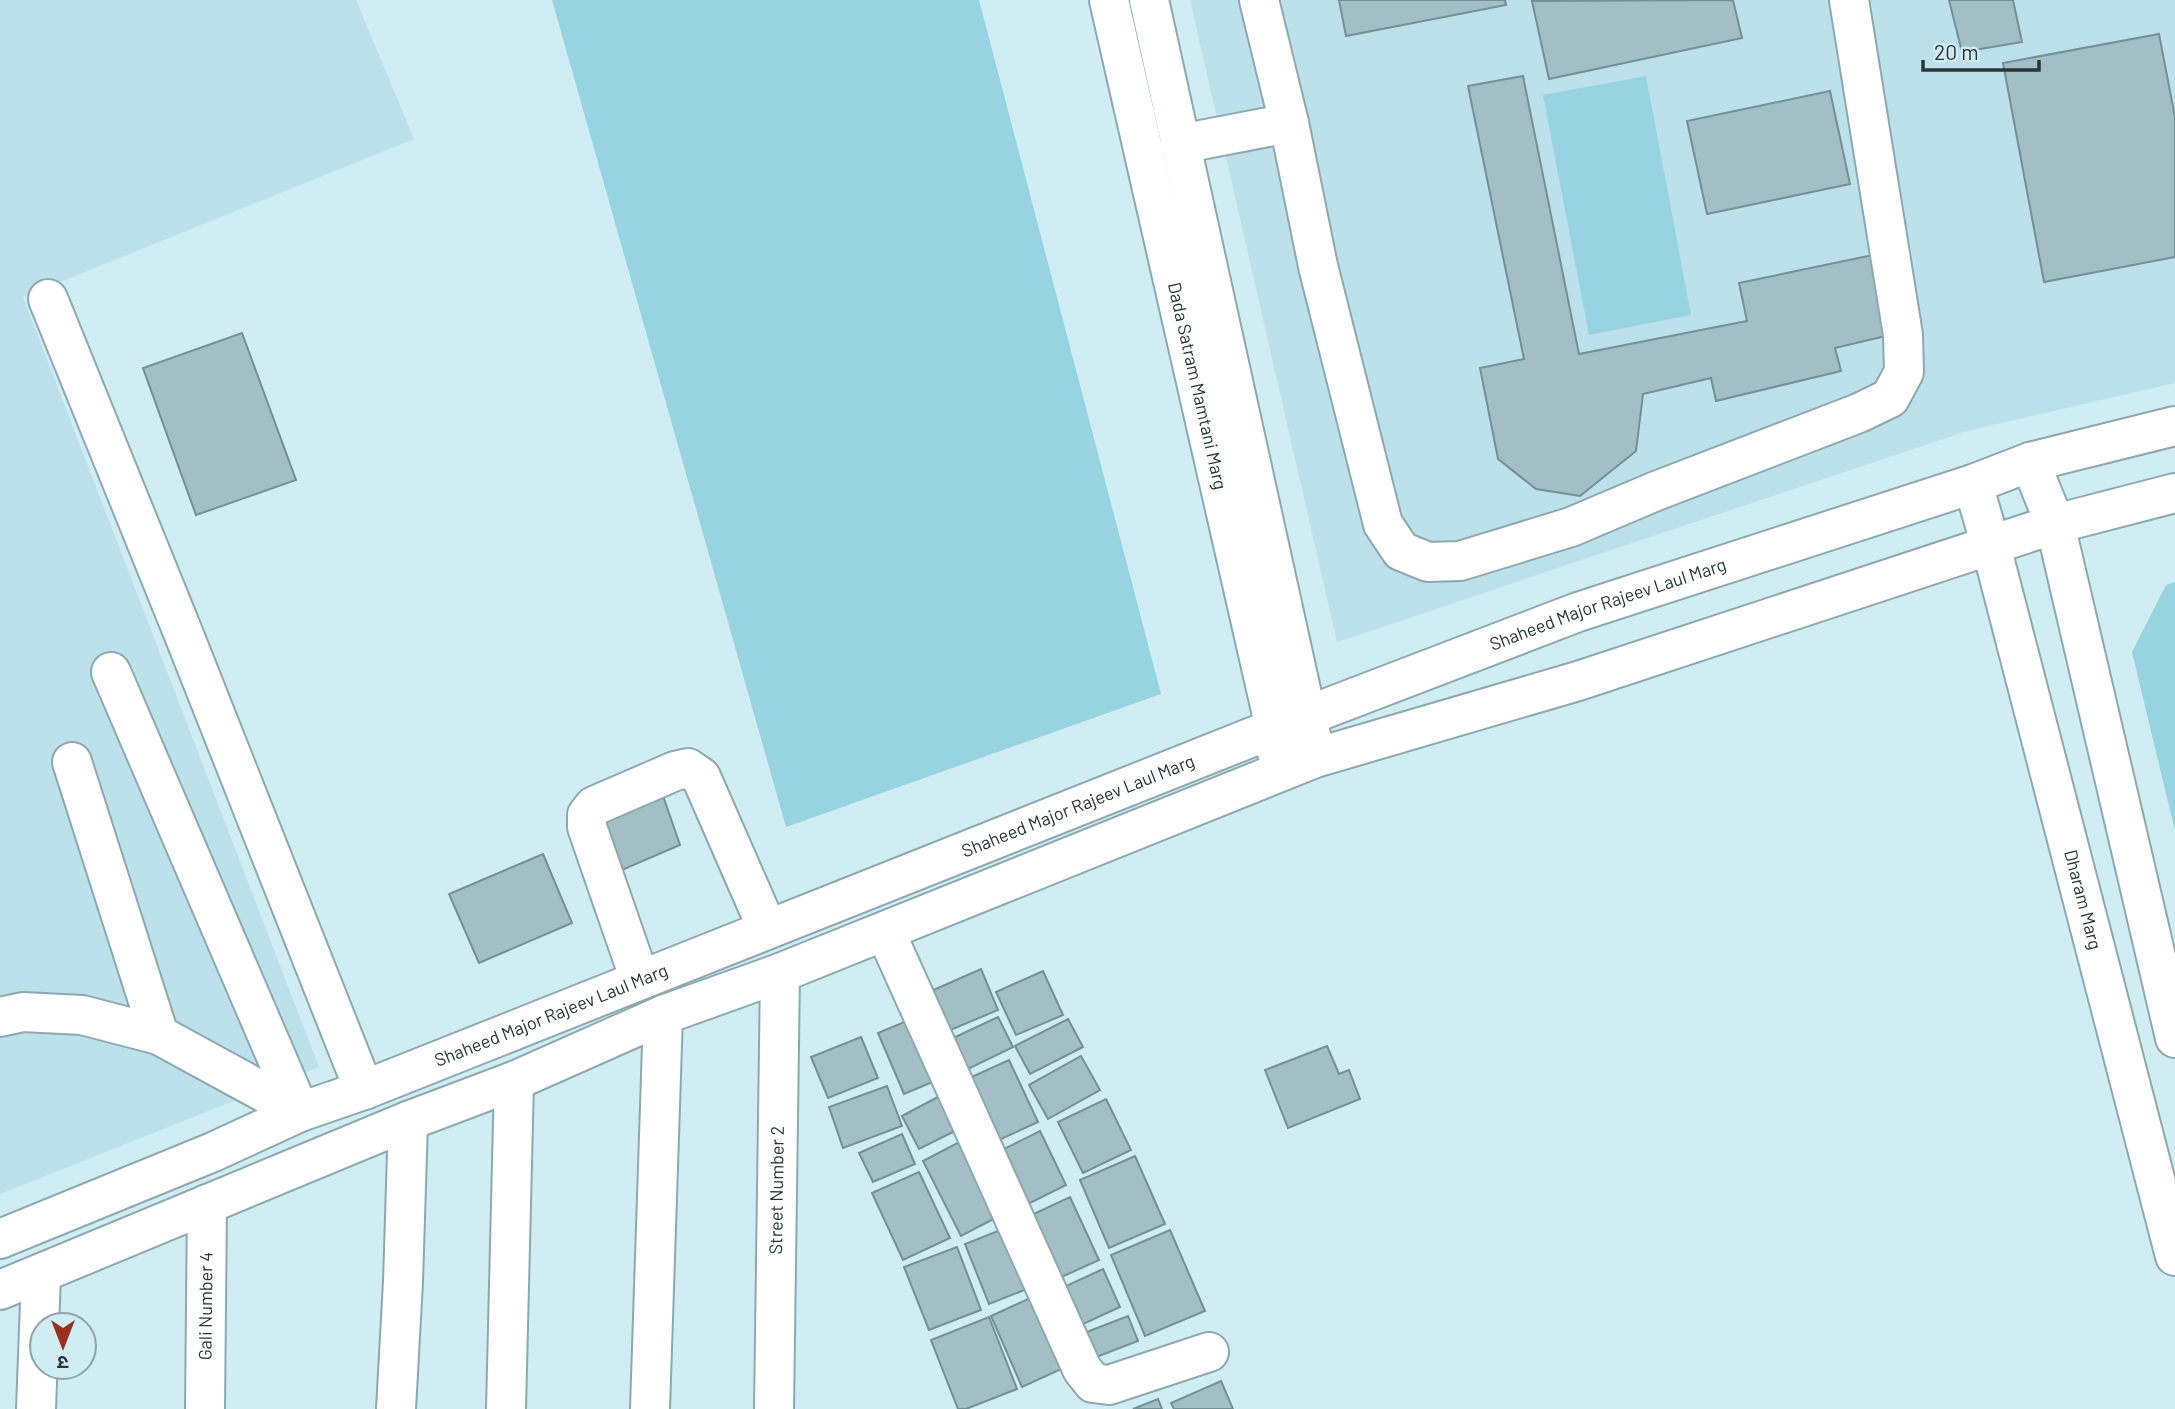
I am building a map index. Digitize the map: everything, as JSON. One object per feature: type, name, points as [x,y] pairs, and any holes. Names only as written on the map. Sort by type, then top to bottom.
[{"type":"street","name":"Dada Satram Mamtani Marg","points":[[1109,0],[1291,721],[1315,758]]},
{"type":"street","name":"Dada Satram Mamtani Marg","points":[[1149,0],[1181,144],[1291,721],[1279,772]]},
{"type":"street","points":[[1259,0],[1289,123],[1321,280],[1383,524],[1401,551],[1428,562],[1460,561],[1571,527],[1890,398],[1904,372],[1903,335],[1849,0]]},
{"type":"street","points":[[1181,144],[1289,123]]},
{"type":"street","points":[[48,299],[179,622],[363,1090]]},
{"type":"street","name":"Shaheed Major Rajeev Laul Marg","points":[[0,1239],[213,1152],[300,1112],[363,1090],[1291,721],[1578,612],[1973,484],[2030,462],[2175,426]]},
{"type":"street","points":[[2030,462],[2055,524],[2175,1038]]},
{"type":"street","name":"Dharam Marg","points":[[1973,484],[2175,1256]]},
{"type":"street","points":[[0,1290],[408,1121],[514,1081],[663,1015],[780,973],[1315,758],[1578,681],[2055,524],[2175,493]]},
{"type":"street","points":[[111,672],[300,1112]]},
{"type":"street","points":[[72,762],[159,1035]]},
{"type":"street","points":[[640,980],[587,827],[587,815],[594,806],[675,771],[688,768],[701,777],[767,928]]},
{"type":"street","points":[[885,931],[1082,1369],[1093,1383],[1109,1385],[1209,1352]]},
{"type":"street","name":"Street Number 2","points":[[774,1409],[780,973]]},
{"type":"street","points":[[0,1017],[23,1012],[82,1016],[159,1035],[300,1112]]},
{"type":"street","points":[[650,1409],[663,1015]]},
{"type":"street","points":[[506,1409],[514,1081]]},
{"type":"street","points":[[396,1409],[408,1121]]},
{"type":"street","name":"Gali Number 4","points":[[205,1409],[207,1204]]},
{"type":"street","points":[[36,1409],[41,1275]]},
{"type":"shaded area","points":[[0,0],[356,0],[414,139],[23,297],[319,1067],[0,1194]]},
{"type":"shaded area","points":[[552,0],[979,0],[1161,694],[786,827]]},
{"type":"shaded area","points":[[1190,0],[2175,0],[2175,383],[1967,431],[1337,642]]},
{"type":"shaded area","points":[[1646,76],[1691,315],[1589,335],[1543,95]]},
{"type":"shaded area","points":[[2175,582],[2175,831],[2132,652],[2166,585]]},
{"type":"building","points":[[1339,0],[1505,0],[1506,5],[1346,36]]},
{"type":"building","points":[[1733,0],[1742,38],[1549,79],[1532,1]]},
{"type":"building","points":[[1949,0],[2013,0],[2022,42],[1962,52]]},
{"type":"building","points":[[2159,34],[2175,117],[2175,257],[2044,282],[2003,63]]},
{"type":"building","points":[[1523,76],[1579,354],[1747,321],[1739,283],[1873,255],[1890,335],[1835,348],[1841,371],[1716,401],[1711,378],[1643,394],[1636,451],[1580,496],[1536,489],[1498,459],[1480,368],[1524,359],[1468,86]]},
{"type":"building","points":[[1830,91],[1850,184],[1707,214],[1687,121]]},
{"type":"building","points":[[242,333],[296,480],[196,515],[143,368]]},
{"type":"building","points":[[661,790],[680,845],[622,870],[602,815]]},
{"type":"building","points":[[543,854],[572,923],[479,963],[449,894]]},
{"type":"building","points":[[981,969],[998,1010],[948,1031],[931,991]]},
{"type":"building","points":[[1043,971],[1063,1015],[1016,1035],[996,992]]},
{"type":"building","points":[[921,1015],[947,1076],[904,1094],[878,1033]]},
{"type":"building","points":[[998,1017],[1013,1047],[966,1070],[951,1039]]},
{"type":"building","points":[[1068,1019],[1083,1047],[1030,1074],[1015,1046]]},
{"type":"building","points":[[861,1037],[878,1078],[828,1098],[811,1057]]},
{"type":"building","points":[[1327,1046],[1339,1074],[1349,1070],[1360,1099],[1288,1128],[1265,1070]]},
{"type":"building","points":[[1081,1056],[1100,1090],[1048,1119],[1029,1085]]},
{"type":"building","points":[[1009,1060],[1038,1122],[986,1146],[956,1084]]},
{"type":"building","points":[[887,1086],[902,1126],[843,1148],[829,1107]]},
{"type":"building","points":[[947,1092],[965,1126],[919,1149],[902,1116]]},
{"type":"building","points":[[1106,1099],[1131,1150],[1083,1173],[1058,1122]]},
{"type":"building","points":[[1040,1131],[1066,1185],[1022,1207],[996,1153]]},
{"type":"building","points":[[902,1134],[915,1164],[873,1182],[859,1153]]},
{"type":"building","points":[[969,1137],[1007,1212],[961,1236],[923,1161]]},
{"type":"building","points":[[1135,1156],[1165,1224],[1109,1248],[1080,1180]]},
{"type":"building","points":[[919,1172],[950,1238],[903,1260],[872,1193]]},
{"type":"building","points":[[1070,1197],[1099,1260],[1055,1280],[1025,1218]]},
{"type":"building","points":[[1013,1225],[1037,1285],[989,1304],[965,1244]]},
{"type":"building","points":[[1170,1230],[1205,1311],[1145,1336],[1111,1255]]},
{"type":"building","points":[[957,1247],[981,1310],[929,1330],[904,1267]]},
{"type":"building","points":[[1103,1269],[1120,1307],[1081,1325],[1064,1287]]},
{"type":"building","points":[[1039,1294],[1070,1365],[1022,1387],[991,1316]]},
{"type":"building","points":[[1128,1316],[1138,1341],[1094,1358],[1084,1333]]},
{"type":"building","points":[[989,1317],[1017,1389],[966,1409],[958,1409],[931,1340]]},
{"type":"building","points":[[1221,1381],[1233,1409],[1174,1409],[1171,1403]]},
{"type":"building","points":[[1158,1399],[1162,1409],[1133,1409]]}]
